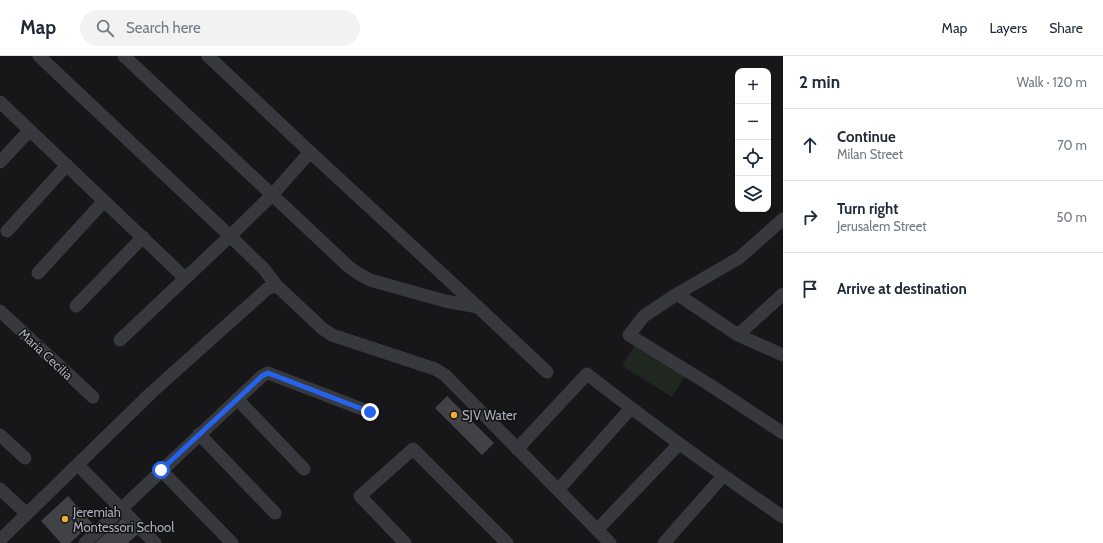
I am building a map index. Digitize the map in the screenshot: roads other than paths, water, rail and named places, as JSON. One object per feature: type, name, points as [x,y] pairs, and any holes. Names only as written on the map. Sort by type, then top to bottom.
[{"type":"street","points":[[39,56],[230,236],[264,269],[276,285],[323,329],[332,335],[435,369],[445,375],[610,543]]},
{"type":"street","points":[[124,56],[273,194],[349,267],[370,280],[446,301],[478,307]]},
{"type":"street","points":[[208,56],[547,372]]},
{"type":"street","points":[[0,102],[186,278]]},
{"type":"street","points":[[0,162],[30,130]]},
{"type":"street","points":[[120,340],[273,194],[310,152]]},
{"type":"street","points":[[7,231],[67,165]]},
{"type":"street","points":[[38,272],[104,201]]},
{"type":"street","points":[[783,219],[739,258],[677,294],[644,316],[629,335],[710,385],[783,433]]},
{"type":"street","points":[[76,306],[143,237]]},
{"type":"street","points":[[0,540],[152,392],[267,289],[276,285]]},
{"type":"street","points":[[677,294],[738,335],[783,355]]},
{"type":"street","points":[[738,335],[783,294]]},
{"type":"street","name":"Maria Cecilia","points":[[0,311],[93,397]]},
{"type":"street","points":[[85,543],[199,434],[262,376],[268,373],[370,412]]},
{"type":"street","points":[[517,449],[587,374],[678,444],[783,517]]},
{"type":"street","points":[[237,399],[304,469]]},
{"type":"street","points":[[558,490],[631,408]]},
{"type":"street","points":[[199,434],[275,513]]},
{"type":"street","points":[[0,435],[25,458]]},
{"type":"street","points":[[597,530],[678,444]]},
{"type":"street","points":[[405,543],[360,496],[414,449],[506,542]]},
{"type":"street","points":[[78,465],[155,543]]},
{"type":"street","points":[[161,470],[232,542]]},
{"type":"street","points":[[664,543],[723,476]]},
{"type":"street","points":[[0,489],[27,514]]},
{"type":"place","name":"SJV Water","points":[[454,415]]},
{"type":"place","name":"Jeremiah Montessori School","points":[[65,519]]}]
